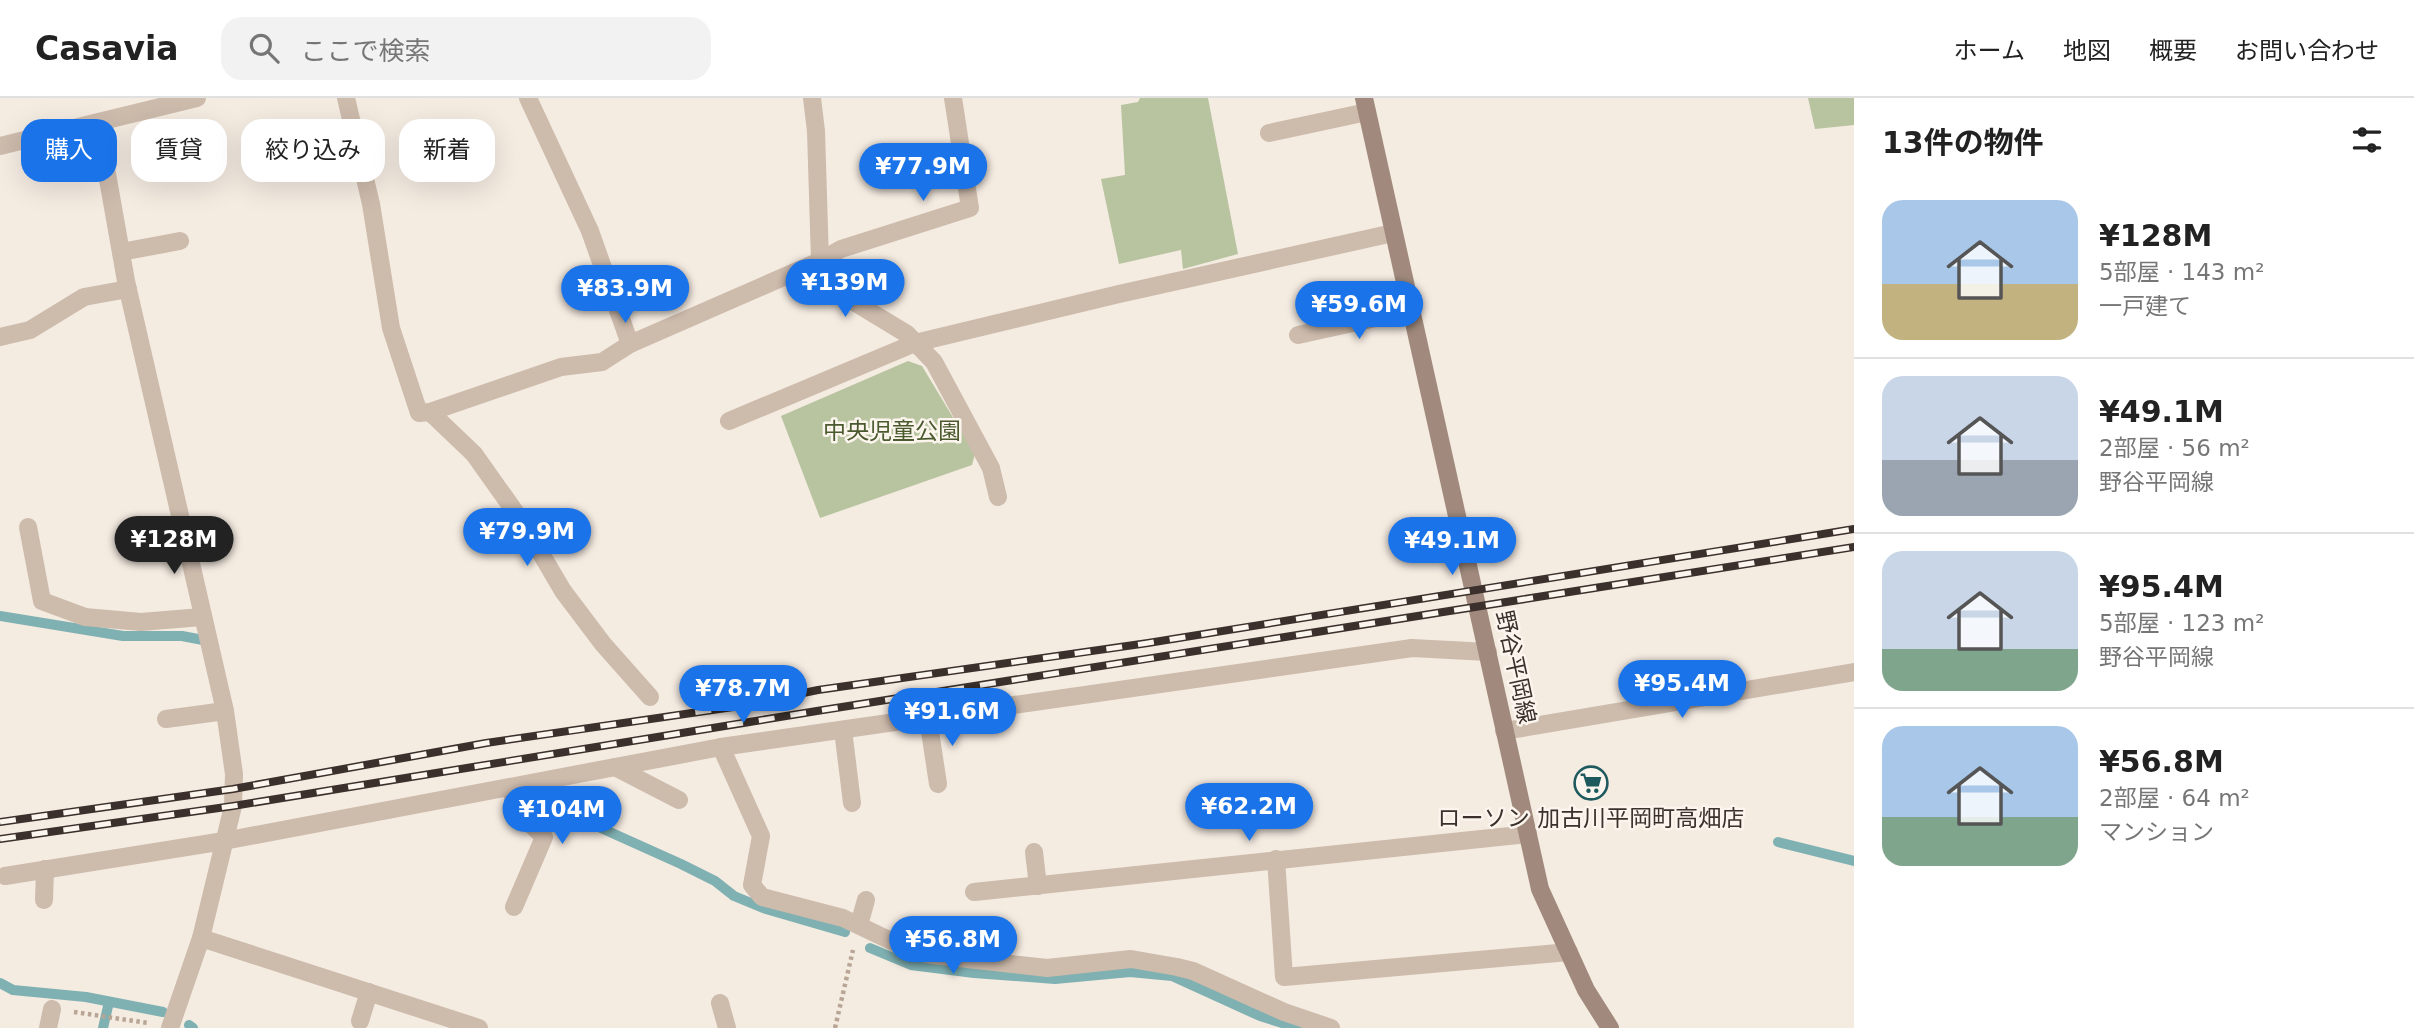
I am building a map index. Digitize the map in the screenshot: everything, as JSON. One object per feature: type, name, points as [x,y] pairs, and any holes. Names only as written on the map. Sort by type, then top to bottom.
[{"type":"main road","name":"野谷平岡線","points":[[1365,105],[1540,889],[1586,990],[1610,1028]]},
{"type":"street","points":[[115,119],[197,98]]},
{"type":"street","points":[[346,98],[371,204],[391,328],[419,413],[430,412],[561,367],[602,362],[630,344],[820,261],[841,248],[970,208],[953,98]]},
{"type":"street","points":[[528,98],[590,230],[630,344]]},
{"type":"street","points":[[812,98],[816,131],[820,261],[846,297],[907,334],[934,362],[991,467],[998,497]]},
{"type":"street","points":[[1269,133],[1365,105]]},
{"type":"street","points":[[0,146],[21,141]]},
{"type":"street","points":[[109,182],[128,289],[225,710],[234,774],[233,806],[201,938],[171,1027]]},
{"type":"street","points":[[729,421],[915,343],[1393,233]]},
{"type":"street","points":[[121,252],[180,241]]},
{"type":"street","points":[[0,338],[30,330],[84,297],[128,289]]},
{"type":"street","points":[[1298,335],[1412,310]]},
{"type":"street","points":[[430,412],[474,454],[523,523],[563,591],[603,644],[650,697]]},
{"type":"street","points":[[28,527],[42,601],[85,617],[141,622],[202,617]]},
{"type":"street","points":[[5,876],[224,841],[721,747],[1412,648],[1488,652]]},
{"type":"street","points":[[1504,731],[1854,672]]},
{"type":"street","points":[[166,719],[225,710]]},
{"type":"street","points":[[928,718],[938,784]]},
{"type":"street","points":[[842,730],[852,803]]},
{"type":"street","points":[[721,747],[761,836],[752,885],[762,897],[843,918],[910,950],[932,955],[1047,968],[1131,959],[1185,969],[1284,1012],[1331,1028]]},
{"type":"street","points":[[615,767],[679,800]]},
{"type":"street","points":[[511,787],[516,810],[544,837],[514,907]]},
{"type":"street","points":[[974,892],[1528,834]]},
{"type":"street","points":[[1034,852],[1038,886]]},
{"type":"street","points":[[1276,859],[1284,977],[1569,952]]},
{"type":"street","points":[[44,900],[45,869]]},
{"type":"street","points":[[859,925],[866,900]]},
{"type":"street","points":[[201,938],[369,992],[444,1023],[479,1028]]},
{"type":"street","points":[[360,1021],[369,992]]},
{"type":"street","points":[[720,1003],[727,1028]]},
{"type":"street","points":[[48,1028],[52,1009]]},
{"type":"path","points":[[835,1028],[859,925]]},
{"type":"path","points":[[52,1009],[171,1027]]},
{"type":"green space","points":[[1140,98],[1208,98],[1238,254],[1183,269],[1181,250],[1119,264],[1101,179],[1125,175],[1121,105],[1138,102]]},
{"type":"green space","points":[[1808,98],[1854,98],[1854,125],[1815,129]]},
{"type":"green space","name":"中央児童公園","points":[[908,361],[922,366],[975,454],[972,465],[820,518],[781,416]]},
{"type":"waterway","points":[[0,616],[123,636],[182,636],[203,640]]},
{"type":"waterway","points":[[533,805],[572,815],[681,864],[715,881],[734,896],[763,908],[845,932]]},
{"type":"waterway","points":[[1778,842],[1854,861]]},
{"type":"waterway","points":[[870,948],[911,965],[974,973],[1055,979],[1130,972],[1172,976],[1260,1016],[1298,1028]]},
{"type":"waterway","points":[[0,983],[13,990],[86,997],[163,1012]]},
{"type":"waterway","points":[[103,1028],[109,1002]]},
{"type":"waterway","points":[[189,1025],[193,1028]]},
{"type":"railway","points":[[0,822],[233,789],[486,743],[740,706],[818,690],[1148,643],[1854,529]]},
{"type":"railway","points":[[0,839],[233,806],[1854,547]]},
{"type":"place","name":"ローソン 加古川平岡町高畑店","points":[[1591,783]]}]
